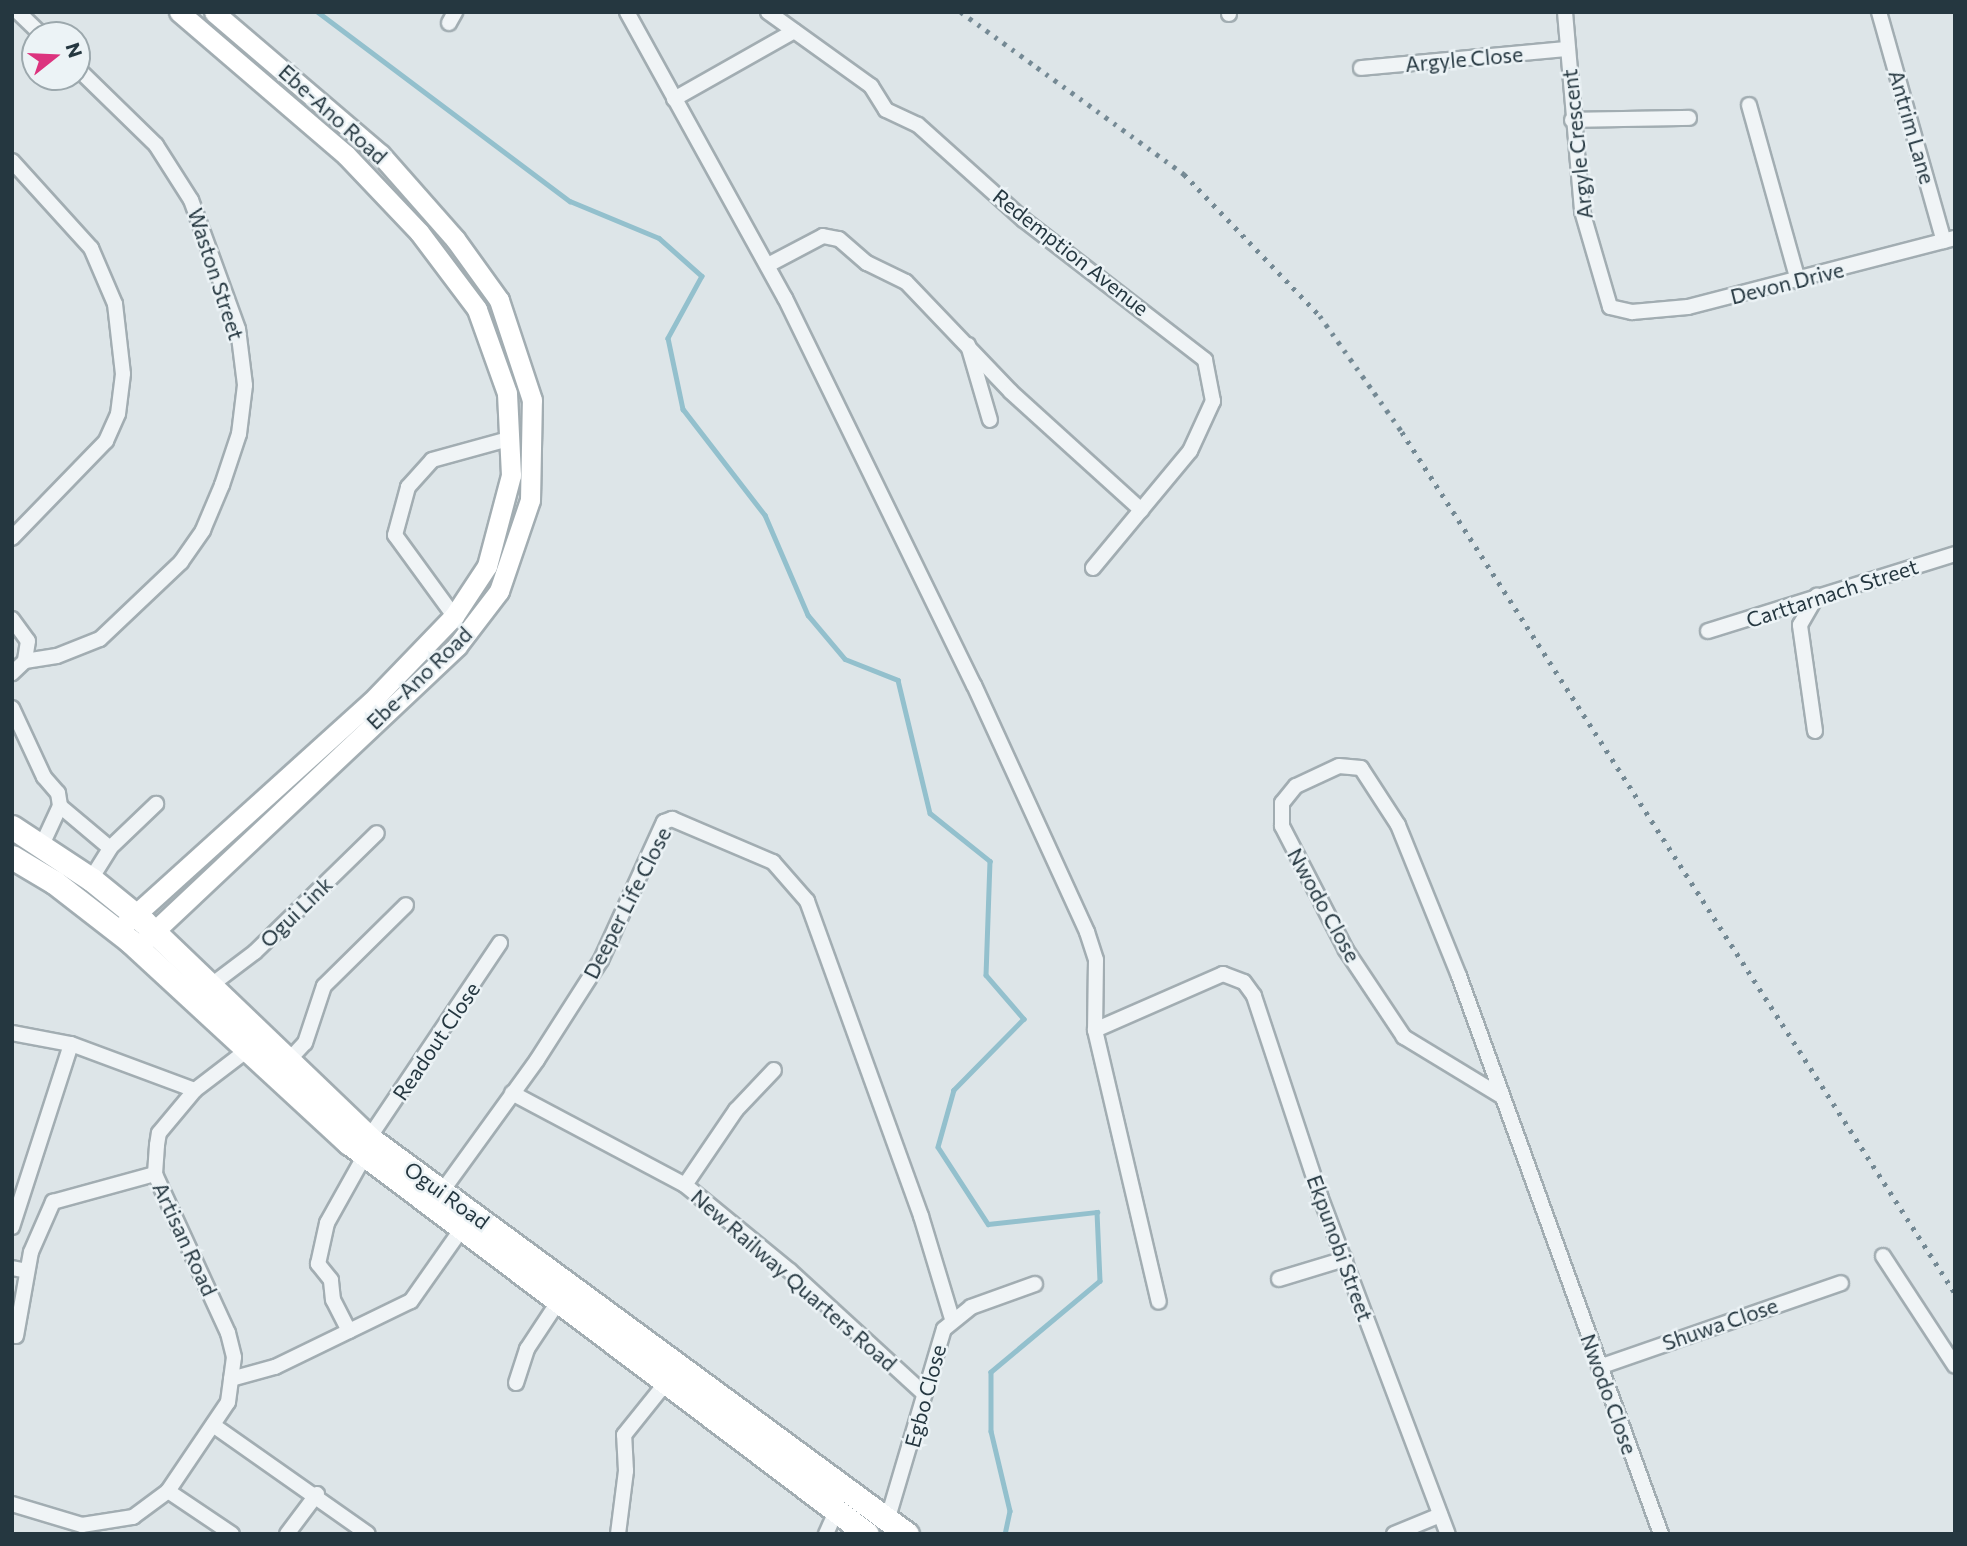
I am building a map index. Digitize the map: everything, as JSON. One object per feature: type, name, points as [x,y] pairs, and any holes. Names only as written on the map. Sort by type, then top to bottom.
[{"type":"main road","name":"Ebe-Ano Road","points":[[118,931],[134,913],[370,702],[454,616],[486,566],[511,475],[512,438],[507,393],[485,324],[419,232],[346,155],[179,12]]},
{"type":"main road","name":"Ebe-Ano Road","points":[[138,948],[476,623],[499,591],[523,528],[533,463],[528,383],[499,300],[455,239],[380,154],[214,12]]},
{"type":"main road","name":"Ogui Road","points":[[12,827],[91,879],[134,913],[210,986],[367,1146],[443,1191],[807,1477],[836,1512],[867,1534]]},
{"type":"main road","name":"Ogui Road","points":[[12,857],[118,931],[246,1051],[367,1146],[463,1227],[560,1299],[664,1385],[807,1477],[907,1534]]},
{"type":"street","points":[[627,12],[768,265],[974,685],[1087,932],[1096,960],[1095,1030],[1160,1302]]},
{"type":"street","name":"Redemption Avenue","points":[[768,12],[871,86],[886,110],[918,125],[1024,220],[1205,360],[1213,401],[1190,451],[1093,568]]},
{"type":"street","name":"Argyle Crescent","points":[[1565,12],[1572,120],[1582,211],[1605,300],[1616,310]]},
{"type":"street","name":"Antrim Lane","points":[[1879,12],[1950,239]]},
{"type":"street","points":[[674,99],[794,31]]},
{"type":"street","name":"Argyle Close","points":[[1361,68],[1567,49]]},
{"type":"street","name":"Waston Street","points":[[18,668],[100,639],[181,562],[222,485],[239,434],[246,385],[238,329],[191,200],[156,145],[91,82]]},
{"type":"street","points":[[1749,105],[1798,281]]},
{"type":"street","points":[[1572,120],[1689,118]]},
{"type":"street","points":[[12,161],[91,248],[115,304],[123,374],[118,414],[106,441],[12,538]]},
{"type":"street","points":[[768,265],[807,242],[839,239],[867,263],[906,282],[967,340],[1011,392],[1141,510]]},
{"type":"street","name":"Devon Drive","points":[[1616,310],[1688,307],[1798,281],[1950,239]]},
{"type":"street","points":[[967,340],[990,420]]},
{"type":"street","points":[[454,616],[395,535],[408,487],[432,460],[512,438]]},
{"type":"street","name":"Carttarnach Street","points":[[1708,631],[1955,554]]},
{"type":"street","points":[[1815,731],[1800,625],[1817,596]]},
{"type":"street","points":[[12,619],[28,641],[18,668]]},
{"type":"street","points":[[12,708],[60,806],[110,848]]},
{"type":"street","name":"Nwodo Close","points":[[1501,1096],[1413,1046],[1368,983],[1282,826],[1282,803],[1296,786],[1339,766],[1361,768],[1373,778],[1432,905],[1661,1534]]},
{"type":"street","points":[[91,879],[110,848],[156,804]]},
{"type":"street","points":[[42,845],[60,806]]},
{"type":"street","name":"Deeper Life Close","points":[[443,1191],[601,960],[664,822],[672,818],[773,862],[807,901],[921,1216],[952,1319]]},
{"type":"street","name":"Ogui Link","points":[[210,986],[255,951],[377,833]]},
{"type":"street","points":[[286,1062],[304,1043],[324,986],[406,905]]},
{"type":"street","name":"Readout Close","points":[[349,1331],[333,1300],[331,1280],[318,1264],[327,1223],[367,1146],[500,943]]},
{"type":"street","name":"Ekpunobi Street","points":[[1095,1030],[1223,974],[1244,982],[1254,996],[1345,1259],[1448,1534]]},
{"type":"street","points":[[12,1033],[71,1044],[195,1090]]},
{"type":"street","points":[[12,1227],[71,1044]]},
{"type":"street","points":[[155,1174],[159,1133],[195,1090],[246,1051]]},
{"type":"street","points":[[685,1185],[736,1110],[774,1070]]},
{"type":"street","name":"New Railway Quarters Road","points":[[512,1093],[685,1185],[800,1279],[924,1394]]},
{"type":"street","name":"Artisan Road","points":[[12,1504],[65,1521],[103,1524],[142,1513],[168,1491],[214,1425],[228,1402],[231,1379],[228,1333],[155,1174],[59,1196],[45,1217],[19,1270],[16,1336]]},
{"type":"street","points":[[231,1379],[275,1367],[411,1301],[463,1227]]},
{"type":"street","points":[[1883,1256],[1955,1366]]},
{"type":"street","points":[[1279,1279],[1345,1259]]},
{"type":"street","name":"Shuwa Close","points":[[1599,1367],[1841,1283]]},
{"type":"street","name":"Egbo Close","points":[[887,1521],[939,1342],[952,1319],[1035,1284]]},
{"type":"street","points":[[516,1383],[527,1349],[560,1299]]},
{"type":"street","points":[[618,1534],[626,1471],[624,1435],[664,1385]]},
{"type":"street","points":[[214,1425],[317,1494],[368,1534]]},
{"type":"street","points":[[168,1491],[232,1534]]},
{"type":"street","points":[[288,1534],[317,1494]]},
{"type":"street","points":[[826,1534],[836,1512]]},
{"type":"street","points":[[1394,1534],[1440,1515]]},
{"type":"waterway","points":[[318,12],[570,201],[659,238],[702,276],[668,338],[683,409],[765,515],[808,615],[845,659],[898,680],[930,813],[990,861],[986,975],[1024,1019],[954,1090],[938,1147],[988,1224],[1097,1212],[1100,1281],[991,1372],[991,1431],[1010,1511],[1005,1534]]},
{"type":"railway","points":[[961,12],[1184,174],[1320,316],[1402,432],[1955,1293]]}]
